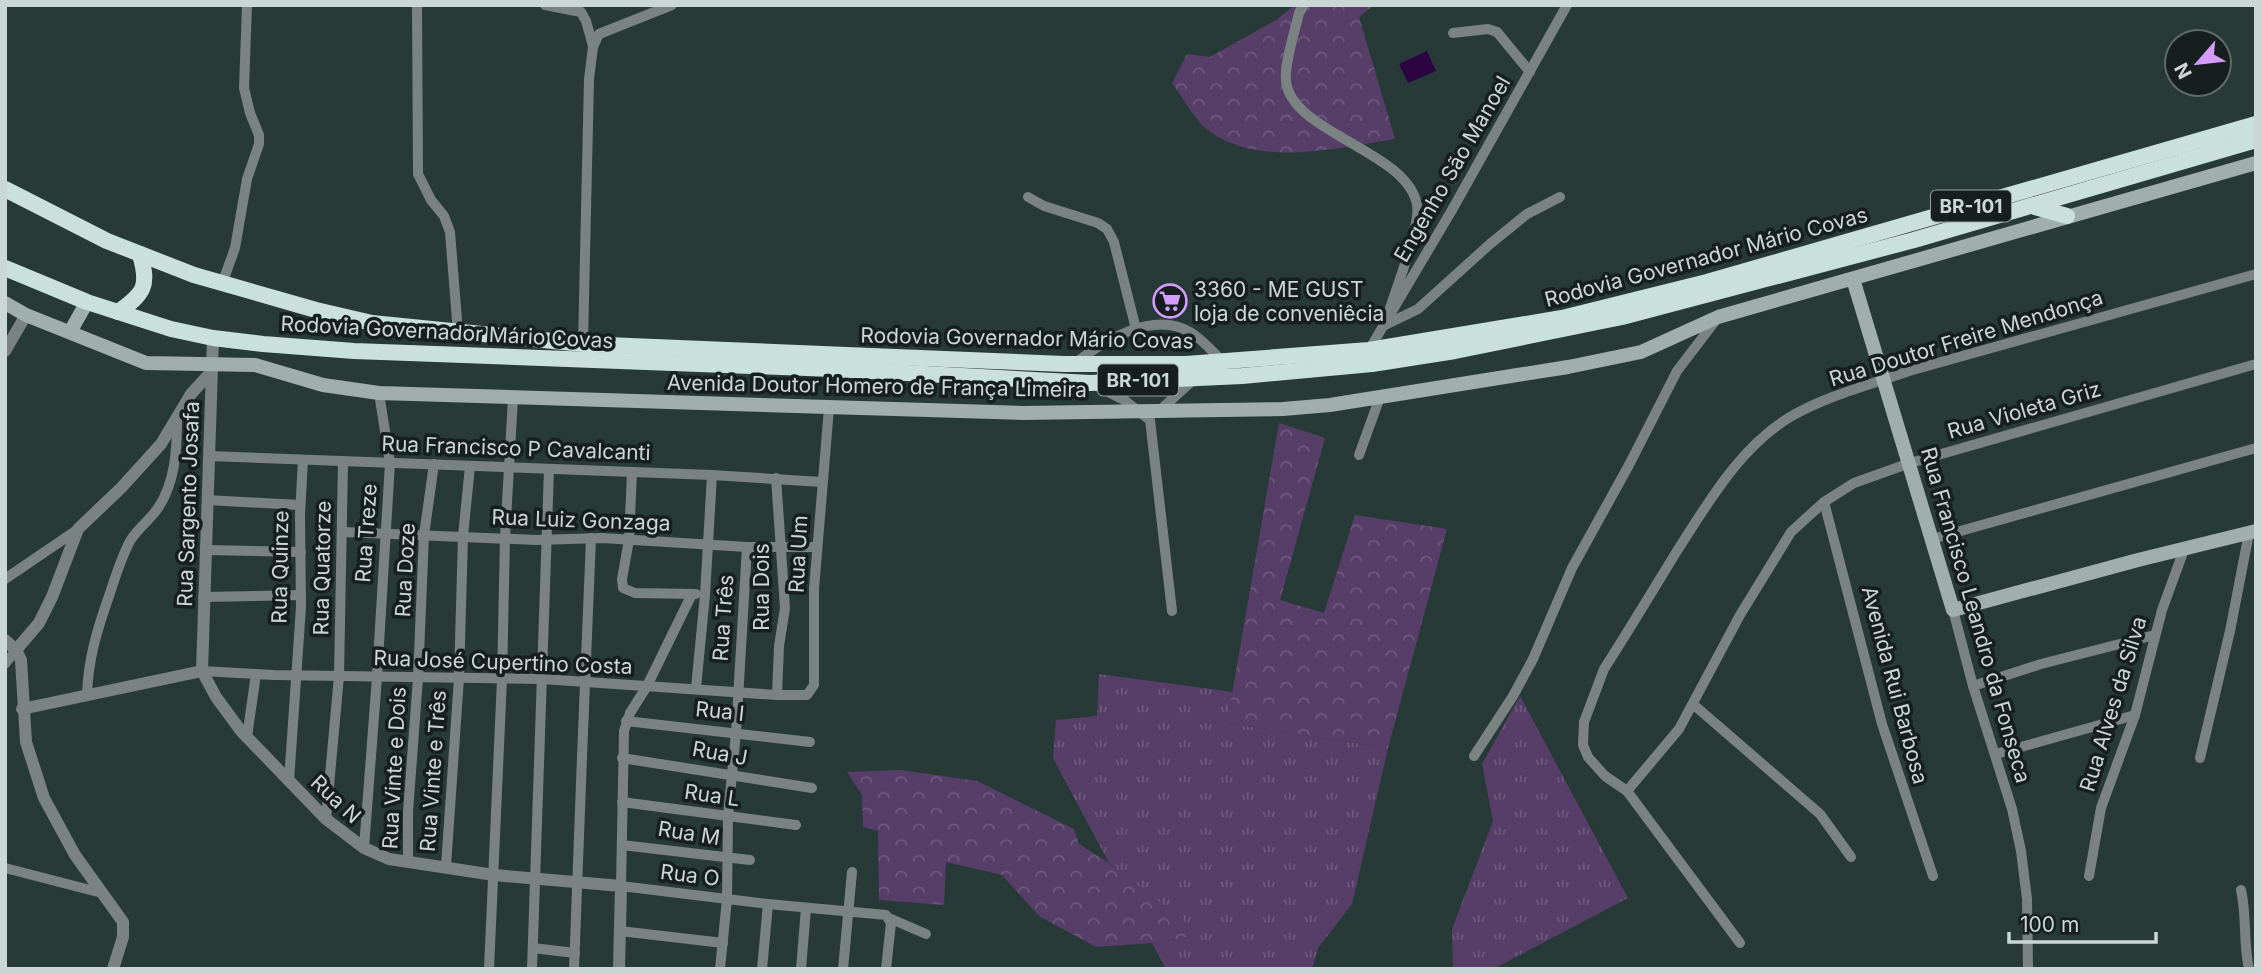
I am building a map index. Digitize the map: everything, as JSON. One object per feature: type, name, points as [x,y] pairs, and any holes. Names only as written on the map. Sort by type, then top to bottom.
[{"type":"highway","name":"Rodovia Governador Mário Covas","points":[[5,189],[61,219],[140,254],[222,284],[372,323],[583,344],[1074,364],[1223,362],[1369,350],[1562,318],[1634,302],[2256,124]]},
{"type":"highway","name":"Rodovia Governador Mário Covas","points":[[5,268],[87,302],[171,329],[213,338],[263,344],[354,351],[833,369],[1090,383],[1282,373],[1372,364],[1555,332],[1678,304],[2032,207],[2256,140]]},
{"type":"highway","points":[[2032,207],[2067,216]]},
{"type":"highway","points":[[118,312],[140,295],[144,288],[145,271],[140,254]]},
{"type":"main road","name":"Avenida Doutor Homero de França Limeira","points":[[5,303],[26,315],[146,363],[211,367],[255,365],[323,386],[379,393],[1023,413],[1150,414],[1283,409],[1330,405],[1568,367],[1641,352],[1718,317],[2256,163]]},
{"type":"main road","name":"Rua Francisco Leandro da Fonseca","points":[[1853,279],[1953,610]]},
{"type":"main road","points":[[70,332],[87,302]]},
{"type":"main road","points":[[1953,610],[2186,547],[2253,532]]},
{"type":"street","points":[[222,284],[235,248],[247,179],[259,144],[259,135],[244,88],[247,5]]},
{"type":"street","points":[[417,5],[418,174],[431,200],[444,216],[450,232],[458,333]]},
{"type":"street","points":[[545,5],[581,12],[593,47]]},
{"type":"street","points":[[583,344],[589,79],[593,47],[597,37],[604,31],[673,5]]},
{"type":"street","points":[[1304,5],[1299,13],[1294,34],[1286,81],[1293,103],[1392,170],[1410,185],[1418,207],[1410,245],[1384,325]]},
{"type":"street","name":"Engenho São Manoel","points":[[1369,350],[1452,210],[1567,5]]},
{"type":"street","points":[[1453,33],[1488,29],[1497,32],[1530,72]]},
{"type":"street","points":[[1028,197],[1044,206],[1098,223],[1107,229],[1114,242],[1136,329]]},
{"type":"street","points":[[1384,325],[1418,309],[1517,222],[1560,197]]},
{"type":"street","name":"Rua Doutor Freire Mendonça","points":[[1740,943],[1627,791],[1605,776],[1588,757],[1583,745],[1584,722],[1604,669],[1731,472],[1771,430],[1823,401],[1883,380],[2256,275]]},
{"type":"street","points":[[5,351],[26,315]]},
{"type":"street","points":[[1474,756],[1513,696],[1533,659],[1572,568],[1677,371],[1718,317]]},
{"type":"street","points":[[1074,364],[1101,344],[1136,329],[1164,325],[1187,330],[1223,362]]},
{"type":"street","name":"Rua Sargento Josafa","points":[[202,671],[213,338]]},
{"type":"street","name":"Rua Violeta Griz","points":[[1627,791],[1668,744],[1693,705],[1740,615],[1778,552],[1800,523],[1824,502],[1854,483],[1910,463],[2256,364]]},
{"type":"street","points":[[5,579],[78,529],[141,467],[161,444],[211,367]]},
{"type":"street","points":[[1150,414],[1197,376]]},
{"type":"street","points":[[1090,383],[1114,393],[1150,414]]},
{"type":"street","name":"Rua Treze","points":[[364,848],[390,463],[379,393]]},
{"type":"street","points":[[1359,455],[1380,397]]},
{"type":"street","points":[[489,969],[502,679],[505,537],[513,398]]},
{"type":"street","name":"Rua Um","points":[[802,697],[811,691],[814,685],[814,589],[829,408]]},
{"type":"street","points":[[1150,414],[1172,611]]},
{"type":"street","points":[[88,695],[88,668],[92,649],[121,561],[137,532],[158,509],[171,478],[176,454],[177,420]]},
{"type":"street","points":[[1932,540],[2256,448]]},
{"type":"street","name":"Rua Francisco P Cavalcanti","points":[[209,456],[712,475],[822,482]]},
{"type":"street","name":"Rua Quinze","points":[[289,781],[301,595],[300,506],[303,460]]},
{"type":"street","name":"Rua Quatorze","points":[[326,819],[339,676],[343,461]]},
{"type":"street","name":"Rua Doze","points":[[418,678],[424,535],[433,464]]},
{"type":"street","name":"Rua Vinte e Três","points":[[446,866],[459,678],[463,536],[470,466]]},
{"type":"street","points":[[532,969],[549,469]]},
{"type":"street","points":[[632,472],[629,540],[622,579],[623,588],[628,592],[705,595]]},
{"type":"street","points":[[696,688],[712,475]]},
{"type":"street","name":"Rua Dois","points":[[776,478],[785,608],[779,646],[777,695]]},
{"type":"street","points":[[207,500],[300,506]]},
{"type":"street","name":"Avenida Rui Barbosa","points":[[1824,502],[1882,724],[1933,876]]},
{"type":"street","points":[[5,664],[38,622],[52,597],[78,529]]},
{"type":"street","name":"Rua Luiz Gonzaga","points":[[343,532],[591,538],[747,547],[817,547]]},
{"type":"street","points":[[2200,758],[2253,532]]},
{"type":"street","points":[[574,969],[591,538]]},
{"type":"street","name":"Rua Três","points":[[720,969],[727,899],[728,816],[747,547]]},
{"type":"street","name":"Rua Alves da Silva","points":[[2089,876],[2101,808],[2135,715],[2155,635],[2186,547]]},
{"type":"street","points":[[205,550],[301,552]]},
{"type":"street","points":[[619,969],[622,758],[626,721],[647,686],[692,594]]},
{"type":"street","points":[[203,597],[301,595]]},
{"type":"street","name":"Rua Francisco Leandro da Fonseca","points":[[1953,610],[1973,686],[1996,754],[2021,851],[2027,899],[2028,969]]},
{"type":"street","points":[[1973,686],[2041,664],[2155,635]]},
{"type":"street","points":[[5,640],[16,650],[21,660],[26,742],[44,798],[65,840],[123,922],[123,937],[113,969]]},
{"type":"street","points":[[22,709],[202,671]]},
{"type":"street","name":"Rua José Cupertino Costa","points":[[202,671],[542,679],[802,697]]},
{"type":"street","name":"Rua N","points":[[202,671],[227,714],[247,737],[326,819],[364,848],[379,856],[494,875]]},
{"type":"street","points":[[247,737],[256,674]]},
{"type":"street","name":"Rua Vinte e Dois","points":[[408,861],[410,782],[418,678]]},
{"type":"street","points":[[1693,705],[1820,814],[1851,857]]},
{"type":"street","points":[[1996,754],[2135,715]]},
{"type":"street","name":"Rua I","points":[[626,721],[810,742]]},
{"type":"street","name":"Rua J","points":[[622,758],[812,788]]},
{"type":"street","name":"Rua L","points":[[622,802],[772,824],[796,825]]},
{"type":"street","name":"Rua M","points":[[622,845],[750,860]]},
{"type":"street","points":[[5,868],[102,893]]},
{"type":"street","points":[[843,969],[852,872]]},
{"type":"street","name":"Rua O","points":[[494,875],[621,886],[885,916],[926,934]]},
{"type":"street","points":[[2241,890],[2246,917],[2249,969]]},
{"type":"street","points":[[762,969],[768,904]]},
{"type":"street","points":[[801,969],[806,908]]},
{"type":"street","points":[[885,916],[886,969]]},
{"type":"street","points":[[620,931],[723,943]]},
{"type":"street","points":[[533,948],[575,953]]},
{"type":"green space","points":[[1295,5],[1374,5],[1359,17],[1395,139],[1324,150],[1275,152],[1251,149],[1229,142],[1209,131],[1194,115],[1172,83],[1187,54],[1210,57],[1276,20]]},
{"type":"green space","points":[[1279,423],[1325,438],[1280,600],[1324,613],[1355,515],[1447,529],[1388,748],[1227,723]]},
{"type":"green space","points":[[1099,674],[1233,692],[1227,723],[1388,748],[1352,904],[1318,948],[1312,969],[1166,969],[1152,943],[1201,935],[1109,863],[1053,758],[1056,720],[1097,716]]},
{"type":"green space","points":[[1520,696],[1628,898],[1493,969],[1453,969],[1452,929],[1493,821],[1482,764]]},
{"type":"green space","points":[[901,770],[977,781],[1074,829],[1079,844],[1109,863],[1202,935],[1152,943],[1096,947],[1039,916],[1002,875],[946,862],[944,905],[879,900],[878,831],[863,827],[862,795],[847,772]]},
{"type":"shaded area","points":[[1427,51],[1436,71],[1408,83],[1399,64]]},
{"type":"place","name":"3360 - ME GUST loja de conveniêcia","points":[[1170,301]]}]
